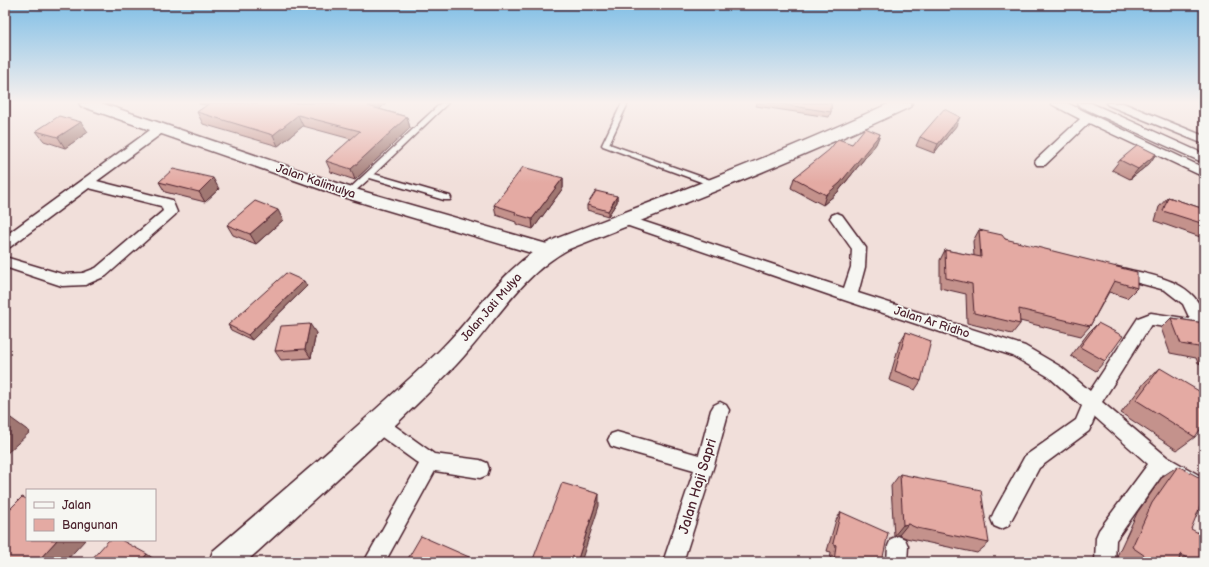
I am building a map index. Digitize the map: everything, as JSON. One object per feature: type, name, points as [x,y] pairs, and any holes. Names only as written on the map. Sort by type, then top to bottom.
[{"type":"main road","name":"Jalan Jati Mulya","points":[[224,562],[378,424],[448,357],[519,274],[548,251],[562,244],[715,185],[848,129]]},
{"type":"street","points":[[5,243],[159,129]]},
{"type":"street","name":"Jalan Kalimulya","points":[[165,129],[349,192],[548,251]]},
{"type":"street","points":[[1041,162],[1076,129]]},
{"type":"street","points":[[1112,129],[1204,173]]},
{"type":"street","points":[[1139,129],[1204,159]]},
{"type":"street","points":[[1178,129],[1204,140]]},
{"type":"street","points":[[5,262],[62,280],[85,279],[101,272],[170,212],[166,203],[87,183]]},
{"type":"street","points":[[837,218],[859,248],[858,267],[849,296]]},
{"type":"street","name":"Jalan Ar Ridho","points":[[625,220],[849,296],[1019,351],[1055,372],[1160,463],[1204,488]]},
{"type":"street","points":[[1102,269],[1170,286],[1189,300],[1202,326]]},
{"type":"street","points":[[1001,519],[1032,462],[1083,425],[1092,404],[1144,322],[1150,319],[1202,326]]},
{"type":"street","name":"Jalan Haji Sapri","points":[[673,562],[705,465],[720,410]]},
{"type":"street","points":[[378,424],[430,462],[480,469]]},
{"type":"street","points":[[617,440],[705,465]]},
{"type":"street","points":[[374,562],[430,462]]},
{"type":"street","points":[[1105,562],[1106,537],[1160,463]]},
{"type":"lane","points":[[349,192],[417,129]]},
{"type":"lane","points":[[612,129],[605,145],[715,185]]},
{"type":"lane","points":[[369,175],[447,198]]},
{"type":"building","points":[[38,129],[70,129],[58,137],[36,131]]},
{"type":"building","points":[[255,129],[280,129],[273,135]]},
{"type":"building","points":[[354,129],[394,129],[351,169],[326,161],[360,131]]},
{"type":"building","points":[[864,129],[869,129],[880,134],[840,183],[826,195],[794,178],[829,150],[838,139],[852,144]]},
{"type":"building","points":[[926,129],[950,129],[938,144],[920,137]]},
{"type":"building","points":[[1138,145],[1156,154],[1138,169],[1120,160]]},
{"type":"building","points":[[523,167],[563,178],[532,219],[494,205]]},
{"type":"building","points":[[173,169],[213,178],[199,192],[159,182]]},
{"type":"building","points":[[596,191],[617,196],[608,211],[587,205]]},
{"type":"building","points":[[1168,197],[1204,209],[1204,224],[1163,211]]},
{"type":"building","points":[[255,201],[278,210],[250,234],[227,225]]},
{"type":"building","points":[[979,230],[1002,235],[1005,239],[1137,272],[1137,288],[1114,281],[1090,326],[1019,309],[1020,324],[974,313],[972,284],[946,278],[945,250],[981,257]]},
{"type":"building","points":[[286,273],[304,281],[248,335],[228,325]]},
{"type":"building","points":[[1171,318],[1204,323],[1204,348],[1181,344]]},
{"type":"building","points":[[1098,323],[1123,336],[1105,361],[1080,347]]},
{"type":"building","points":[[310,324],[305,349],[275,351],[281,326]]},
{"type":"building","points":[[906,332],[931,341],[921,381],[895,371]]},
{"type":"building","points":[[1160,368],[1204,394],[1204,424],[1195,437],[1136,400]]},
{"type":"building","points":[[1178,466],[1204,480],[1204,497],[1191,529],[1204,536],[1204,562],[1194,562],[1181,554],[1178,562],[1154,562],[1132,547],[1152,503]]},
{"type":"building","points":[[900,474],[981,490],[989,543],[917,528],[908,524],[903,525]]},
{"type":"building","points":[[562,483],[599,494],[577,562],[532,562]]},
{"type":"building","points":[[22,497],[26,499],[26,541],[56,541],[37,562],[5,562],[5,514]]},
{"type":"building","points":[[841,512],[888,533],[882,562],[834,562],[836,545],[833,543]]},
{"type":"building","points":[[421,536],[469,557],[466,562],[406,562]]},
{"type":"building","points":[[108,541],[123,541],[147,554],[140,562],[89,562]]}]
